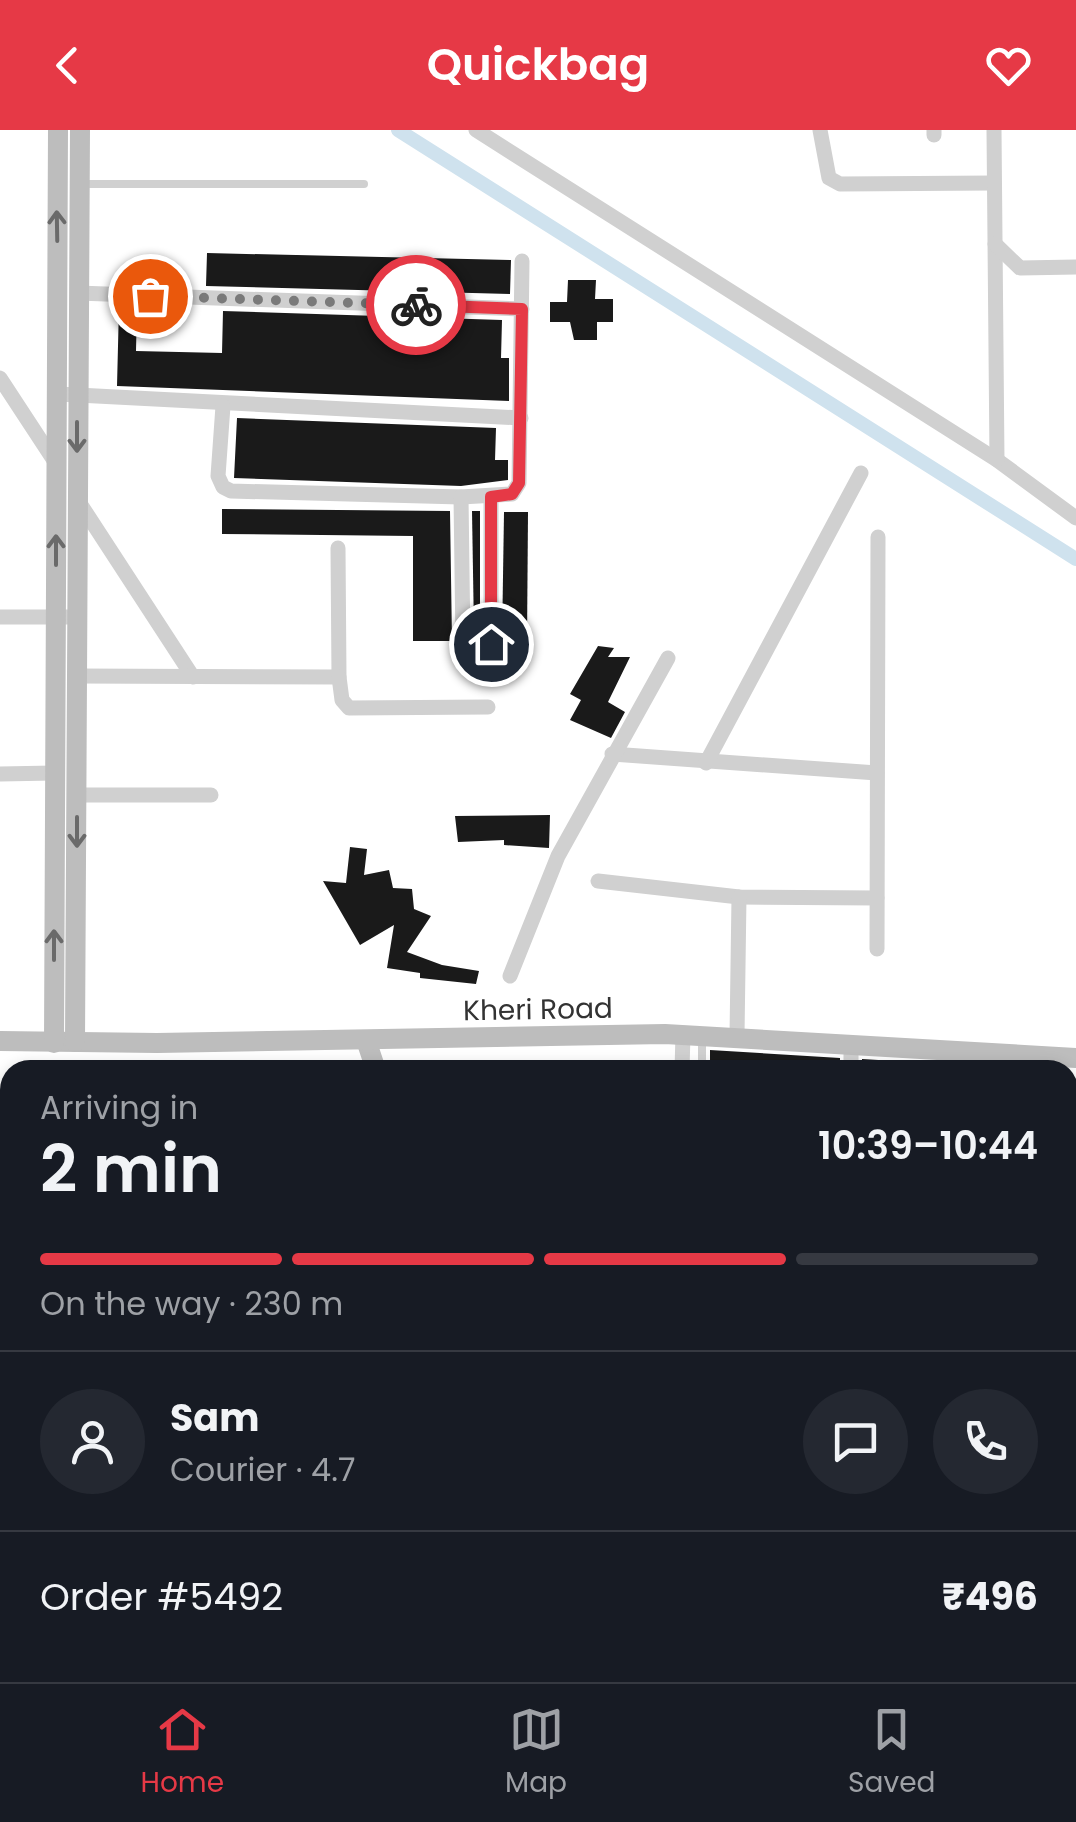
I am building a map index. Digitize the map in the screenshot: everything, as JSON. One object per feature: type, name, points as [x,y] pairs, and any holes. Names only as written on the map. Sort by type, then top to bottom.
[{"type":"street","points":[[58,130],[56,184],[67,394],[77,498],[54,773],[64,1043]]},
{"type":"street","points":[[64,1043],[77,796],[77,676],[66,617],[56,464],[78,293],[80,130]]},
{"type":"street","points":[[476,130],[997,460],[1076,518]]},
{"type":"street","points":[[820,130],[829,178],[840,184],[994,183]]},
{"type":"street","points":[[994,130],[997,460]]},
{"type":"street","points":[[995,244],[1020,268],[1076,267]]},
{"type":"street","points":[[222,406],[218,476],[223,487],[231,491],[491,497],[517,490],[522,261]]},
{"type":"street","points":[[78,293],[522,309]]},
{"type":"street","points":[[0,378],[56,464]]},
{"type":"street","points":[[67,394],[222,406],[521,418]]},
{"type":"street","points":[[706,763],[860,473]]},
{"type":"street","points":[[461,497],[462,643],[491,644],[491,497]]},
{"type":"street","points":[[77,498],[193,677]]},
{"type":"street","points":[[877,949],[878,538]]},
{"type":"street","points":[[338,548],[339,678],[342,700],[348,708],[488,708]]},
{"type":"street","points":[[0,616],[66,617]]},
{"type":"street","points":[[510,976],[558,856],[668,658]]},
{"type":"street","points":[[77,676],[339,678]]},
{"type":"street","points":[[612,754],[878,773]]},
{"type":"street","points":[[0,774],[54,773]]},
{"type":"street","points":[[77,796],[211,794]]},
{"type":"street","points":[[598,880],[739,897],[877,898]]},
{"type":"street","points":[[738,1036],[739,897]]},
{"type":"street","points":[[685,1060],[693,1035]]},
{"type":"street","name":"Kheri Road","points":[[0,1041],[693,1035],[851,1048],[1076,1058]]},
{"type":"street","points":[[366,1040],[373,1060]]},
{"type":"street","points":[[851,1048],[851,1060]]},
{"type":"lane","points":[[56,184],[364,184]]},
{"type":"lane","points":[[693,1035],[699,1060]]},
{"type":"building","points":[[207,253],[511,260],[510,294],[206,286]]},
{"type":"building","points":[[568,280],[596,280],[595,299],[613,299],[613,322],[597,322],[597,340],[574,340],[570,322],[550,322],[550,302],[567,302]]},
{"type":"building","points":[[119,306],[137,306],[136,351],[222,353],[223,311],[502,320],[501,358],[509,358],[509,401],[117,386]]},
{"type":"building","points":[[237,418],[496,428],[495,460],[508,460],[508,480],[461,486],[234,478]]},
{"type":"building","points":[[222,509],[450,511],[452,641],[413,641],[413,536],[222,534]]},
{"type":"building","points":[[472,511],[480,511],[480,632],[474,632]]},
{"type":"building","points":[[504,512],[528,512],[527,641],[502,640]]},
{"type":"building","points":[[598,646],[614,648],[608,657],[630,657],[608,702],[625,712],[611,738],[570,720],[581,700],[570,694]]},
{"type":"building","points":[[550,815],[549,848],[504,845],[504,840],[458,842],[455,816]]},
{"type":"building","points":[[350,847],[367,849],[364,875],[389,870],[393,888],[412,889],[414,909],[431,916],[407,952],[442,965],[479,971],[476,984],[420,978],[420,973],[387,968],[394,925],[360,945],[323,881],[346,883]]},
{"type":"building","points":[[710,1050],[840,1058],[840,1060],[710,1060]]},
{"type":"waterway","points":[[398,130],[1076,559]]},
{"type":"way so far","points":[[150,296],[416,305]]},
{"type":"route","points":[[416,305],[522,309],[519,483],[512,494],[491,497],[491,644]]}]
